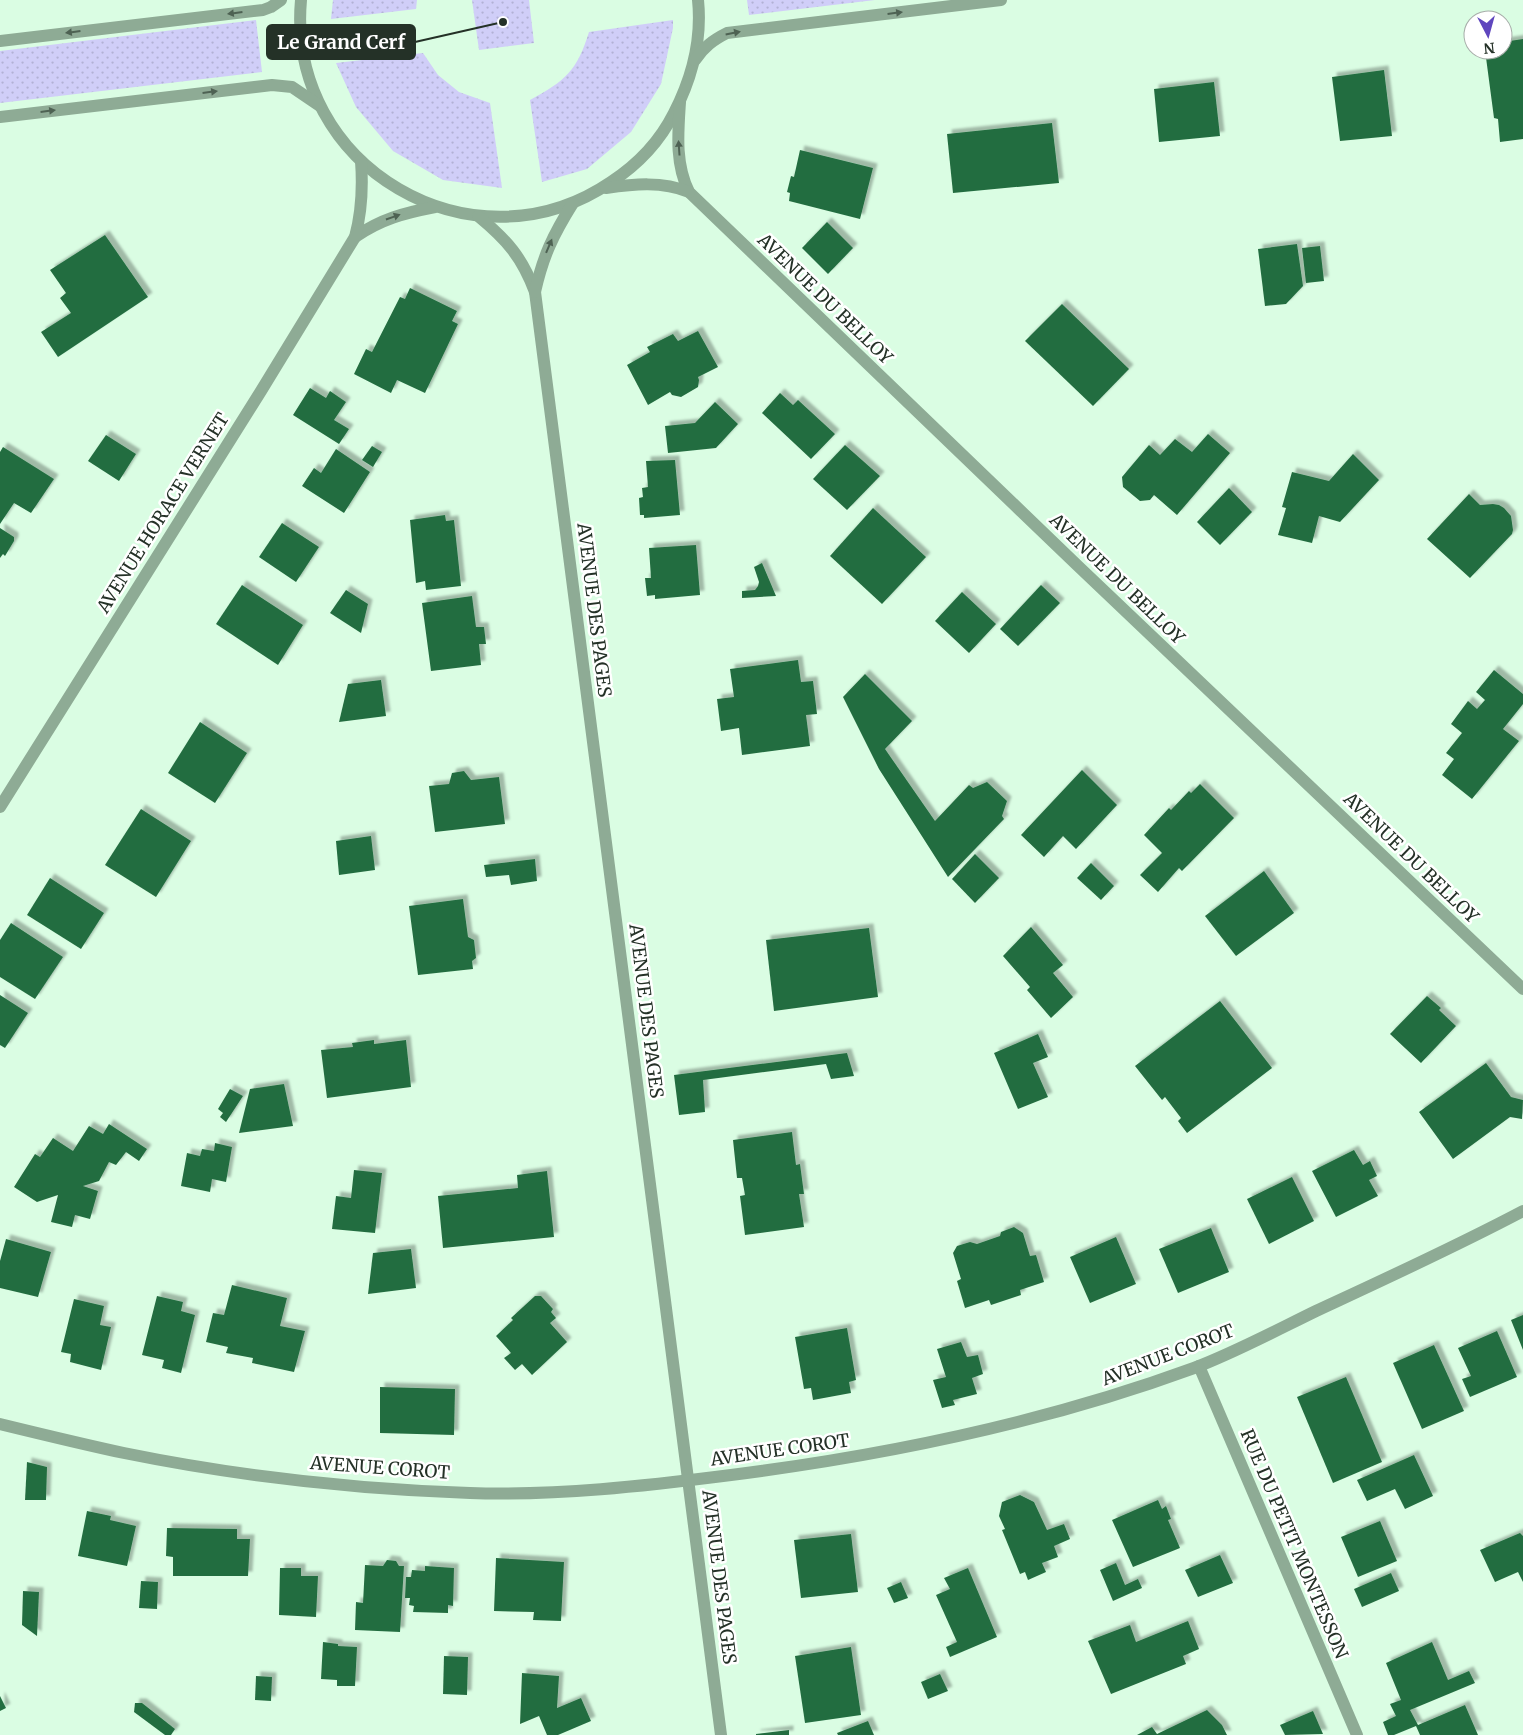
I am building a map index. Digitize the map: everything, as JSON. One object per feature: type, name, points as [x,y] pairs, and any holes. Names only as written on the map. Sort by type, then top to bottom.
[{"type":"street","points":[[0,41],[263,10],[281,0]]},
{"type":"street","points":[[301,0],[300,24],[303,55],[310,81],[321,106],[349,150],[385,182],[409,196],[435,207],[462,214],[508,217],[557,209],[573,203],[602,189],[641,158],[669,123],[689,82],[695,60],[699,22],[698,0]]},
{"type":"street","points":[[695,60],[700,52],[714,40],[727,34],[1001,0]]},
{"type":"street","points":[[0,117],[272,85],[292,87],[321,106]]},
{"type":"street","points":[[680,102],[678,144],[683,179],[689,192]]},
{"type":"street","points":[[355,237],[360,219],[362,198],[361,161]]},
{"type":"street","points":[[602,189],[629,184],[653,184],[676,187],[689,192]]},
{"type":"street","name":"AVENUE DU BELLOY","points":[[689,192],[1523,990]]},
{"type":"street","points":[[535,292],[542,260],[573,203]]},
{"type":"street","points":[[355,237],[369,227],[390,218],[435,207]]},
{"type":"street","points":[[478,216],[494,228],[522,262],[535,292]]},
{"type":"street","name":"AVENUE HORACE VERNET","points":[[0,807],[355,237]]},
{"type":"street","name":"AVENUE DES PAGES","points":[[535,292],[721,1735]]},
{"type":"street","name":"AVENUE COROT","points":[[0,1424],[136,1455],[234,1472],[345,1485],[472,1493],[574,1491],[689,1481],[813,1465],[948,1440],[1032,1420],[1105,1399],[1199,1366],[1468,1240],[1523,1211]]},
{"type":"street","name":"RUE DU PETIT MONTESSON","points":[[1199,1366],[1357,1735]]},
{"type":"shaded area","points":[[333,0],[417,0],[416,9],[331,19]]},
{"type":"shaded area","points":[[472,0],[529,0],[534,43],[479,50]]},
{"type":"shaded area","points":[[747,0],[875,0],[749,15]]},
{"type":"shaded area","points":[[256,20],[262,72],[0,103],[0,51]]},
{"type":"shaded area","points":[[673,20],[661,84],[631,132],[587,169],[542,182],[530,100],[552,87],[568,74],[580,56],[589,32]]},
{"type":"shaded area","points":[[423,53],[438,75],[459,92],[490,103],[502,188],[443,180],[393,151],[356,107],[336,63]]},
{"type":"building","points":[[1523,39],[1523,139],[1500,142],[1498,119],[1494,118],[1486,60],[1513,60],[1513,40]]},
{"type":"building","points":[[1384,70],[1392,136],[1340,141],[1332,77]]},
{"type":"building","points":[[1214,82],[1220,136],[1159,142],[1154,89]]},
{"type":"building","points":[[1052,123],[1059,183],[953,193],[947,134]]},
{"type":"building","points":[[800,150],[873,168],[860,219],[789,201],[790,193],[787,192],[791,176],[794,177]]},
{"type":"building","points":[[827,222],[853,248],[828,274],[802,248]]},
{"type":"building","points":[[105,235],[148,297],[58,357],[41,332],[71,313],[60,298],[66,293],[50,270]]},
{"type":"building","points":[[1297,244],[1303,286],[1286,304],[1265,306],[1258,249]]},
{"type":"building","points":[[1320,246],[1324,281],[1306,283],[1302,248]]},
{"type":"building","points":[[410,288],[457,311],[452,321],[458,324],[425,393],[397,380],[391,393],[354,374],[366,349],[372,352],[400,297],[405,299]]},
{"type":"building","points":[[1062,304],[1129,369],[1093,406],[1025,341]]},
{"type":"building","points":[[698,331],[718,367],[698,377],[698,387],[681,397],[672,395],[670,392],[648,405],[627,365],[650,352],[647,347],[673,334],[678,341]]},
{"type":"building","points":[[310,388],[326,398],[330,391],[346,402],[334,420],[349,429],[339,444],[293,415]]},
{"type":"building","points":[[780,393],[793,405],[798,400],[835,434],[811,459],[762,413]]},
{"type":"building","points":[[715,402],[738,424],[716,448],[668,453],[665,426],[695,423]]},
{"type":"building","points":[[1208,434],[1230,453],[1177,515],[1154,495],[1150,500],[1140,501],[1123,487],[1122,477],[1149,445],[1160,455],[1175,439],[1192,452]]},
{"type":"building","points":[[106,435],[136,454],[119,481],[88,461]]},
{"type":"building","points":[[845,445],[880,476],[847,510],[813,479]]},
{"type":"building","points":[[372,446],[382,452],[373,467],[362,460]]},
{"type":"building","points":[[3,447],[54,479],[31,513],[14,503],[0,524],[0,452]]},
{"type":"building","points":[[336,449],[370,472],[344,513],[302,486],[314,468],[321,473]]},
{"type":"building","points":[[1353,454],[1379,480],[1340,522],[1319,516],[1312,543],[1278,535],[1286,508],[1282,507],[1292,472],[1329,481]]},
{"type":"building","points":[[675,460],[680,515],[644,518],[644,515],[640,515],[639,498],[643,497],[642,488],[648,487],[646,461]]},
{"type":"building","points":[[1229,488],[1252,512],[1220,545],[1197,522]]},
{"type":"building","points":[[1469,494],[1480,505],[1493,504],[1504,508],[1511,516],[1513,530],[1512,534],[1470,578],[1427,539]]},
{"type":"building","points":[[873,508],[926,557],[882,604],[830,556]]},
{"type":"building","points":[[445,515],[446,521],[454,520],[461,586],[426,590],[425,581],[416,583],[410,520]]},
{"type":"building","points":[[282,523],[319,547],[296,582],[259,557]]},
{"type":"building","points":[[0,528],[14,537],[14,541],[5,556],[3,554],[0,558]]},
{"type":"building","points":[[696,545],[700,595],[655,599],[655,595],[647,596],[645,578],[651,578],[649,548]]},
{"type":"building","points":[[762,563],[776,596],[742,598],[742,591],[755,590],[758,586],[759,582],[754,567]]},
{"type":"building","points":[[242,585],[303,625],[278,665],[216,624]]},
{"type":"building","points":[[1041,585],[1060,603],[1018,646],[1000,629]]},
{"type":"building","points":[[346,590],[368,604],[361,633],[330,613]]},
{"type":"building","points":[[962,592],[996,624],[969,653],[935,621]]},
{"type":"building","points":[[472,596],[476,627],[484,627],[486,644],[479,644],[481,665],[431,671],[422,603]]},
{"type":"building","points":[[798,660],[801,682],[813,681],[817,714],[806,715],[810,746],[742,755],[739,728],[721,731],[717,699],[734,697],[730,669]]},
{"type":"building","points":[[1494,670],[1523,694],[1523,704],[1503,729],[1519,741],[1472,799],[1442,775],[1454,759],[1446,753],[1462,733],[1451,724],[1468,701],[1477,709],[1485,700],[1476,692]]},
{"type":"building","points":[[865,674],[912,721],[885,749],[935,821],[969,785],[973,788],[987,782],[1007,801],[1002,816],[1004,819],[948,877],[879,769],[843,697]]},
{"type":"building","points":[[381,680],[386,716],[339,722],[348,684]]},
{"type":"building","points":[[200,722],[247,753],[215,803],[168,773]]},
{"type":"building","points":[[1082,770],[1117,805],[1076,849],[1063,836],[1044,857],[1021,835]]},
{"type":"building","points":[[464,771],[471,780],[499,777],[505,824],[435,832],[429,786],[449,784],[452,773]]},
{"type":"building","points":[[1200,784],[1234,818],[1182,871],[1179,868],[1158,892],[1140,875],[1162,853],[1144,835],[1169,808],[1171,810],[1189,791],[1191,793]]},
{"type":"building","points":[[141,809],[191,841],[156,897],[105,865]]},
{"type":"building","points":[[371,836],[375,870],[339,875],[336,841]]},
{"type":"building","points":[[975,854],[999,878],[975,903],[952,879]]},
{"type":"building","points":[[535,859],[537,881],[511,885],[509,875],[486,877],[484,865]]},
{"type":"building","points":[[1091,863],[1114,886],[1101,900],[1077,878]]},
{"type":"building","points":[[1264,871],[1294,913],[1236,956],[1205,916]]},
{"type":"building","points":[[50,878],[104,913],[81,949],[27,915]]},
{"type":"building","points":[[463,899],[468,937],[474,940],[476,958],[472,961],[473,969],[418,975],[409,906]]},
{"type":"building","points":[[11,923],[63,957],[35,999],[0,977],[0,940]]},
{"type":"building","points":[[1031,927],[1063,965],[1053,973],[1073,997],[1051,1018],[1027,990],[1030,987],[1003,956]]},
{"type":"building","points":[[869,928],[878,997],[774,1011],[766,940]]},
{"type":"building","points":[[0,995],[28,1013],[5,1048],[0,1045]]},
{"type":"building","points":[[1427,996],[1441,1008],[1439,1010],[1456,1026],[1421,1063],[1390,1034]]},
{"type":"building","points":[[1220,1001],[1272,1068],[1187,1133],[1178,1121],[1181,1118],[1165,1097],[1162,1100],[1135,1066]]},
{"type":"building","points":[[1038,1034],[1048,1057],[1033,1063],[1048,1097],[1018,1109],[994,1053]]},
{"type":"building","points":[[374,1040],[374,1044],[406,1040],[411,1087],[327,1098],[321,1050],[353,1047],[352,1043]]},
{"type":"building","points":[[847,1053],[854,1076],[831,1079],[826,1064],[703,1080],[705,1112],[679,1115],[674,1075]]},
{"type":"building","points":[[1486,1063],[1511,1097],[1523,1100],[1522,1119],[1510,1117],[1453,1159],[1419,1112]]},
{"type":"building","points":[[284,1084],[293,1126],[239,1133],[250,1089]]},
{"type":"building","points":[[230,1089],[243,1096],[226,1122],[220,1117],[223,1113],[218,1109]]},
{"type":"building","points":[[109,1124],[147,1149],[139,1161],[126,1152],[116,1165],[109,1162],[99,1181],[83,1186],[98,1191],[90,1219],[75,1215],[72,1227],[51,1222],[58,1195],[37,1202],[14,1187],[35,1154],[40,1157],[53,1138],[73,1151],[89,1126],[103,1134]]},
{"type":"building","points":[[792,1132],[796,1165],[800,1164],[804,1194],[799,1194],[804,1227],[745,1235],[740,1196],[745,1195],[742,1178],[737,1178],[733,1140]]},
{"type":"building","points":[[215,1143],[232,1147],[226,1182],[212,1179],[210,1192],[181,1186],[187,1153],[200,1156],[202,1149],[214,1151]]},
{"type":"building","points":[[1354,1150],[1363,1165],[1370,1161],[1377,1176],[1369,1180],[1378,1196],[1336,1217],[1312,1171]]},
{"type":"building","points":[[354,1170],[382,1173],[375,1233],[332,1229],[336,1196],[351,1198]]},
{"type":"building","points":[[547,1171],[554,1237],[443,1248],[438,1196],[518,1188],[517,1175]]},
{"type":"building","points":[[1292,1177],[1314,1221],[1269,1244],[1247,1199]]},
{"type":"building","points":[[1014,1227],[1023,1233],[1030,1256],[1036,1255],[1044,1282],[1020,1290],[1021,1295],[991,1305],[989,1300],[965,1308],[957,1281],[961,1279],[953,1253],[957,1246],[970,1242],[977,1244],[1000,1236],[1001,1232]]},
{"type":"building","points":[[1211,1228],[1229,1272],[1178,1293],[1159,1249]]},
{"type":"building","points":[[1116,1237],[1136,1284],[1090,1303],[1070,1257]]},
{"type":"building","points":[[6,1239],[51,1252],[38,1297],[0,1288],[0,1261]]},
{"type":"building","points":[[411,1249],[416,1288],[368,1294],[373,1253]]},
{"type":"building","points":[[232,1285],[287,1298],[280,1326],[305,1331],[294,1372],[252,1363],[253,1358],[226,1353],[228,1347],[206,1342],[213,1313],[224,1315]]},
{"type":"building","points":[[157,1296],[183,1302],[181,1311],[195,1315],[181,1373],[162,1368],[164,1360],[142,1355]]},
{"type":"building","points":[[535,1296],[541,1296],[553,1309],[551,1312],[556,1318],[550,1323],[567,1342],[532,1375],[522,1364],[515,1370],[504,1358],[511,1353],[496,1336],[513,1320],[511,1318]]},
{"type":"building","points":[[74,1299],[104,1306],[100,1325],[111,1327],[101,1370],[70,1362],[71,1354],[61,1352]]},
{"type":"building","points":[[1523,1315],[1523,1350],[1511,1320]]},
{"type":"building","points":[[847,1328],[856,1380],[849,1382],[851,1393],[813,1400],[811,1388],[804,1389],[795,1337]]},
{"type":"building","points":[[1497,1331],[1517,1377],[1470,1397],[1462,1379],[1471,1376],[1458,1348]]},
{"type":"building","points":[[961,1342],[967,1357],[978,1355],[983,1374],[972,1378],[977,1394],[953,1400],[955,1405],[942,1408],[933,1380],[946,1377],[937,1349]]},
{"type":"building","points":[[1434,1345],[1464,1411],[1422,1429],[1393,1363]]},
{"type":"building","points":[[1346,1377],[1382,1462],[1333,1483],[1297,1397]]},
{"type":"building","points":[[380,1387],[455,1389],[454,1435],[380,1433]]},
{"type":"building","points":[[1414,1455],[1433,1496],[1405,1509],[1395,1489],[1367,1501],[1357,1480]]},
{"type":"building","points":[[27,1462],[47,1467],[46,1500],[25,1500]]},
{"type":"building","points":[[1020,1495],[1034,1502],[1047,1530],[1064,1524],[1070,1539],[1054,1546],[1058,1557],[1042,1563],[1046,1572],[1028,1580],[1025,1572],[1020,1574],[1002,1530],[1005,1529],[999,1516],[1002,1502]]},
{"type":"building","points":[[1158,1500],[1162,1509],[1166,1506],[1171,1519],[1168,1520],[1180,1548],[1133,1567],[1112,1520]]},
{"type":"building","points":[[87,1511],[111,1516],[110,1520],[136,1526],[127,1566],[78,1556]]},
{"type":"building","points":[[1380,1521],[1397,1561],[1358,1577],[1341,1537]]},
{"type":"building","points":[[167,1528],[237,1529],[237,1539],[250,1539],[248,1576],[173,1576],[173,1557],[166,1556]]},
{"type":"building","points":[[1520,1533],[1523,1536],[1523,1582],[1518,1572],[1495,1582],[1480,1550]]},
{"type":"building","points":[[851,1534],[858,1592],[801,1598],[794,1540]]},
{"type":"building","points":[[1220,1555],[1233,1583],[1198,1597],[1185,1570]]},
{"type":"building","points":[[496,1558],[564,1562],[561,1621],[533,1620],[534,1612],[494,1611]]},
{"type":"building","points":[[387,1560],[396,1561],[399,1566],[404,1566],[400,1632],[355,1630],[356,1602],[363,1603],[365,1565],[383,1566]]},
{"type":"building","points":[[1116,1563],[1125,1585],[1138,1579],[1142,1588],[1113,1601],[1100,1570]]},
{"type":"building","points":[[425,1566],[454,1568],[453,1606],[448,1605],[448,1613],[413,1612],[414,1606],[409,1605],[410,1598],[405,1598],[406,1577],[411,1577],[412,1570],[425,1571]]},
{"type":"building","points":[[280,1568],[301,1568],[301,1576],[318,1576],[316,1617],[279,1615]]},
{"type":"building","points":[[968,1568],[997,1637],[950,1657],[946,1647],[957,1642],[936,1595],[950,1589],[944,1578]]},
{"type":"building","points":[[1391,1573],[1399,1591],[1362,1607],[1354,1589]]},
{"type":"building","points":[[141,1581],[158,1582],[157,1609],[139,1608]]},
{"type":"building","points":[[901,1582],[908,1598],[894,1603],[887,1588]]},
{"type":"building","points":[[23,1591],[39,1592],[37,1636],[22,1625]]},
{"type":"building","points":[[1188,1621],[1199,1649],[1183,1656],[1186,1664],[1111,1694],[1088,1641],[1130,1625],[1136,1642]]},
{"type":"building","points":[[323,1642],[338,1644],[338,1646],[357,1647],[355,1686],[337,1686],[337,1680],[321,1679]]},
{"type":"building","points":[[1432,1642],[1448,1680],[1469,1671],[1475,1683],[1410,1710],[1418,1725],[1465,1705],[1478,1735],[1420,1735],[1416,1726],[1394,1735],[1388,1735],[1383,1722],[1396,1716],[1390,1704],[1401,1700],[1386,1663]]},
{"type":"building","points":[[851,1647],[861,1715],[805,1723],[795,1656]]},
{"type":"building","points":[[444,1656],[468,1657],[467,1695],[443,1694]]},
{"type":"building","points":[[522,1673],[559,1676],[557,1708],[581,1698],[591,1721],[558,1735],[547,1735],[539,1716],[520,1724]]},
{"type":"building","points":[[940,1674],[948,1691],[928,1699],[921,1682]]},
{"type":"building","points":[[256,1676],[272,1677],[271,1701],[255,1700]]},
{"type":"building","points":[[0,1696],[6,1708],[0,1711]]},
{"type":"building","points":[[135,1703],[142,1703],[175,1729],[171,1735],[165,1735],[134,1712]]},
{"type":"building","points":[[1207,1710],[1222,1725],[1227,1735],[1137,1735],[1152,1727],[1157,1734]]},
{"type":"building","points":[[1313,1711],[1323,1734],[1285,1735],[1280,1725]]},
{"type":"building","points":[[868,1721],[874,1735],[838,1735],[837,1733]]},
{"type":"building","points":[[789,1730],[789,1735],[756,1735],[756,1734]]},
{"type":"place","name":"Le Grand Cerf","points":[[503,22]]}]
